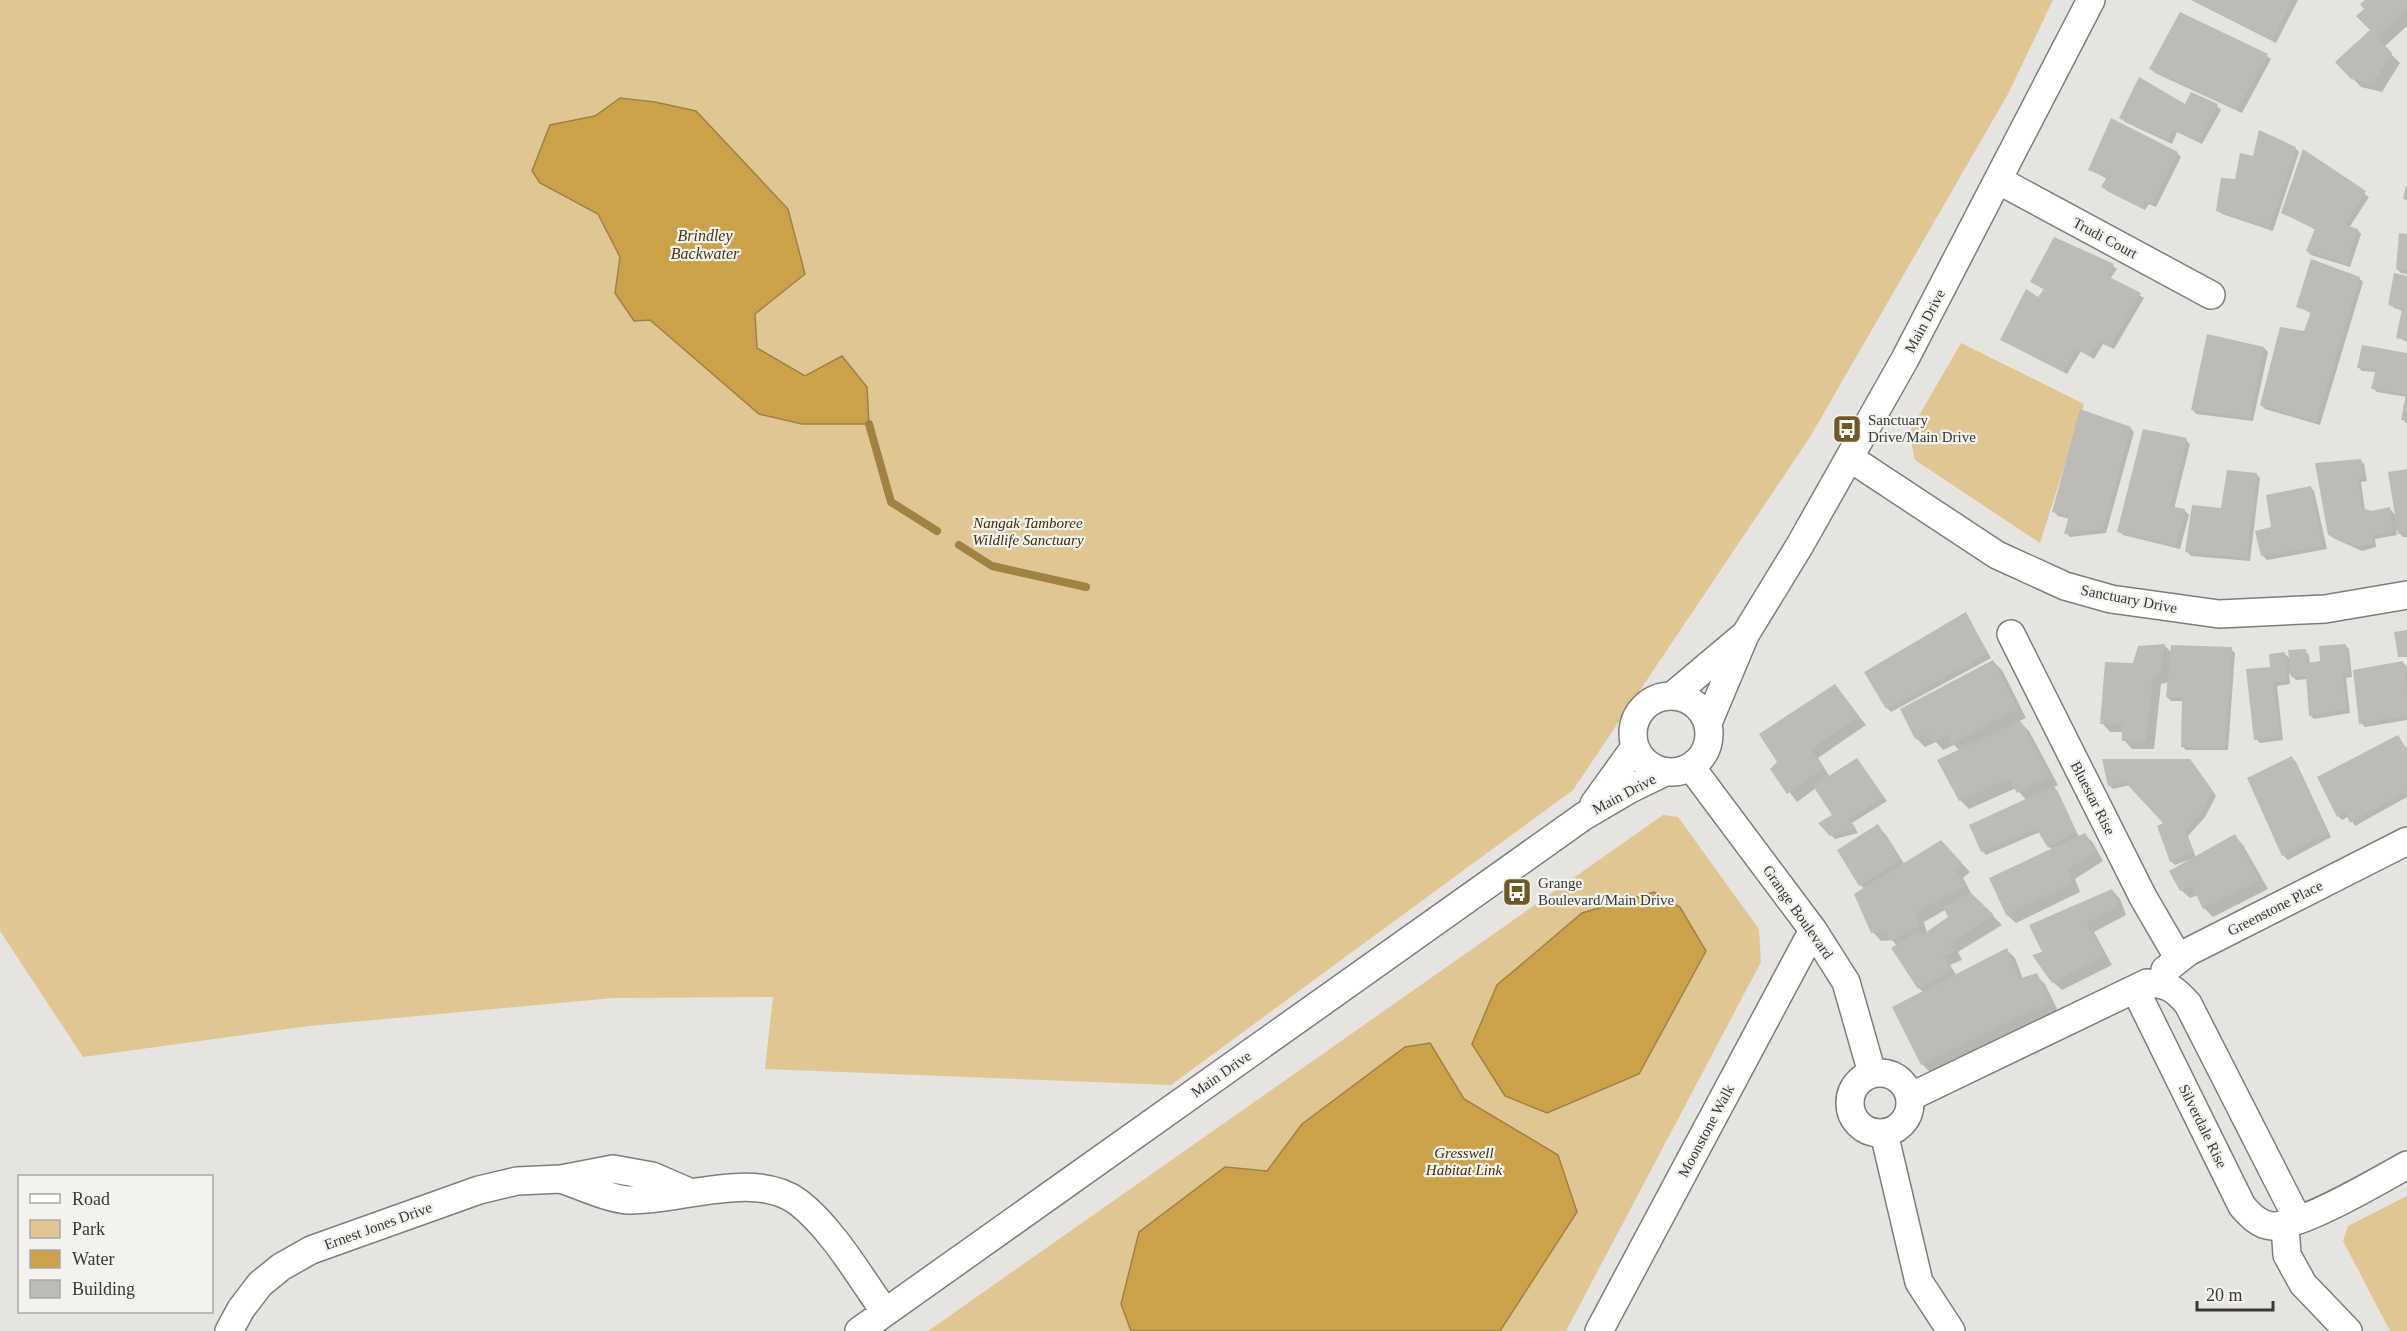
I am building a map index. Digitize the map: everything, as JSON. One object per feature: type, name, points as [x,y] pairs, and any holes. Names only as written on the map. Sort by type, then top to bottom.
[{"type":"street","name":"Main Drive","points":[[1708,723],[1745,635],[1850,458],[2091,0]]},
{"type":"street","name":"Trudi Court","points":[[1998,180],[2211,295]]},
{"type":"street","name":"Sanctuary Drive","points":[[1850,458],[1997,555],[2065,586],[2111,599],[2219,614],[2325,609],[2407,595]]},
{"type":"street","name":"Bluestar Rise","points":[[2012,634],[2143,897],[2179,959]]},
{"type":"street","name":"Main Drive","points":[[1672,696],[1745,635]]},
{"type":"street","points":[[1672,696],[1695,703],[1703,712],[1710,735],[1701,759],[1678,770],[1647,764],[1635,747],[1634,729],[1640,712],[1648,703],[1659,697],[1672,696]]},
{"type":"street","name":"Main Drive","points":[[1584,816],[1609,786],[1635,747]]},
{"type":"street","name":"Main Drive","points":[[859,1331],[1584,816],[1630,789],[1678,770]]},
{"type":"street","name":"Grange Boulevard","points":[[1678,770],[1813,930],[1846,982],[1872,1074]]},
{"type":"street","name":"Greenstone Place","points":[[2141,986],[2188,952],[2407,841]]},
{"type":"street","name":"Moonstone Walk","points":[[1599,1331],[1813,930]]},
{"type":"street","points":[[1910,1096],[2141,986],[2163,984],[2177,991],[2188,1004],[2291,1222],[2287,1255],[2302,1284],[2348,1331]]},
{"type":"street","name":"Silverdale Rise","points":[[2141,986],[2242,1206],[2254,1220],[2269,1226],[2291,1222]]},
{"type":"street","points":[[1872,1074],[1893,1075],[1902,1082],[1910,1096],[1907,1117],[1900,1126],[1884,1133],[1873,1133],[1863,1128],[1855,1121],[1850,1111],[1852,1090],[1858,1082],[1872,1074]]},
{"type":"street","points":[[1884,1133],[1919,1282],[1952,1331]]},
{"type":"street","points":[[2291,1222],[2332,1205],[2407,1166]]},
{"type":"street","name":"Ernest Jones Drive","points":[[229,1331],[241,1309],[260,1284],[281,1267],[312,1251],[479,1190],[517,1181],[561,1179],[613,1169],[652,1176],[689,1192],[757,1188],[775,1191],[795,1200],[811,1213],[828,1233],[885,1312]]},
{"type":"green space","name":"Nangak Tamboree Wildlife Sanctuary","points":[[0,0],[2053,0],[2008,94],[1810,437],[1573,790],[1171,1085],[765,1069],[773,997],[613,998],[309,1026],[83,1057],[0,931]]},
{"type":"green space","points":[[1961,343],[2084,404],[2040,543],[1915,460],[1909,433]]},
{"type":"green space","name":"Gresswell Habitat Link","points":[[1663,815],[1678,817],[1759,929],[1761,962],[1566,1331],[928,1331]]},
{"type":"green space","points":[[2407,1196],[2407,1331],[2390,1331],[2343,1241],[2348,1226]]},
{"type":"water","name":"Brindley Backwater","points":[[620,98],[655,102],[696,111],[788,209],[805,274],[755,314],[757,348],[805,376],[842,356],[867,387],[869,424],[802,424],[759,414],[650,320],[634,321],[615,293],[620,257],[598,214],[540,183],[532,171],[550,125],[595,116]]},
{"type":"water","points":[[1654,892],[1680,907],[1706,951],[1639,1074],[1547,1113],[1505,1096],[1472,1044],[1497,985],[1582,913]]},
{"type":"water","points":[[1430,1043],[1464,1099],[1558,1155],[1577,1212],[1500,1331],[1131,1331],[1121,1304],[1139,1232],[1225,1167],[1267,1171],[1302,1124],[1405,1047]]},
{"type":"building","points":[[2192,0],[2293,0],[2272,40]]},
{"type":"building","points":[[2365,0],[2407,0],[2407,9],[2377,37],[2392,53],[2373,84],[2351,79],[2335,62],[2370,30],[2356,16],[2364,9],[2360,4]]},
{"type":"building","points":[[2180,12],[2268,54],[2237,110],[2149,69]]},
{"type":"building","points":[[2139,77],[2185,104],[2191,92],[2218,104],[2198,141],[2173,130],[2168,141],[2119,118]]},
{"type":"building","points":[[2111,118],[2178,152],[2152,204],[2145,201],[2141,207],[2101,187],[2107,177],[2088,170]]},
{"type":"building","points":[[2259,130],[2296,147],[2269,228],[2216,211],[2221,178],[2235,179],[2240,153],[2253,156]]},
{"type":"building","points":[[2303,149],[2366,191],[2345,225],[2358,229],[2346,264],[2306,251],[2315,229],[2281,213]]},
{"type":"building","points":[[2407,186],[2407,200],[2403,199]]},
{"type":"building","points":[[2399,233],[2407,234],[2407,271],[2396,269]]},
{"type":"building","points":[[2054,237],[2114,264],[2107,276],[2141,293],[2110,346],[2099,341],[2089,356],[2076,349],[2063,371],[2000,340],[2026,289],[2038,297],[2044,289],[2030,282]]},
{"type":"building","points":[[2311,259],[2360,277],[2316,422],[2260,405],[2280,327],[2304,331],[2311,312],[2296,307]]},
{"type":"building","points":[[2394,273],[2407,276],[2407,340],[2396,338],[2402,309],[2388,305]]},
{"type":"building","points":[[2207,334],[2264,347],[2250,418],[2191,410]]},
{"type":"building","points":[[2362,345],[2407,353],[2407,419],[2401,420],[2406,394],[2371,389],[2376,369],[2357,368]]},
{"type":"building","points":[[2080,409],[2131,427],[2103,529],[2064,534],[2069,516],[2052,512]]},
{"type":"building","points":[[2143,429],[2187,438],[2170,506],[2185,509],[2176,546],[2117,532]]},
{"type":"building","points":[[2361,459],[2364,477],[2358,479],[2362,508],[2371,511],[2390,507],[2393,531],[2372,535],[2373,543],[2357,547],[2328,535],[2315,463]]},
{"type":"building","points":[[2407,469],[2407,532],[2398,534],[2388,472]]},
{"type":"building","points":[[2227,470],[2257,473],[2247,558],[2185,552],[2192,505],[2221,508]]},
{"type":"building","points":[[2311,486],[2323,546],[2261,556],[2255,531],[2271,527],[2266,495]]},
{"type":"building","points":[[1966,612],[1988,654],[1886,709],[1864,672]]},
{"type":"building","points":[[2407,630],[2407,657],[2398,657],[2394,632]]},
{"type":"building","points":[[2165,644],[2160,674],[2153,676],[2146,741],[2122,741],[2122,724],[2100,724],[2105,662],[2133,663],[2138,646]]},
{"type":"building","points":[[2346,644],[2349,674],[2342,675],[2347,709],[2309,716],[2306,676],[2291,677],[2288,650],[2306,649],[2307,663],[2320,661],[2319,646]]},
{"type":"building","points":[[2171,645],[2232,647],[2225,747],[2181,747],[2182,697],[2166,697]]},
{"type":"building","points":[[2285,652],[2287,681],[2273,682],[2280,736],[2254,740],[2246,669],[2270,667],[2269,654]]},
{"type":"building","points":[[1993,660],[2018,709],[1951,744],[1948,735],[1933,742],[1927,734],[1915,739],[1900,709]]},
{"type":"building","points":[[2403,661],[2407,716],[2359,724],[2353,670]]},
{"type":"building","points":[[1835,684],[1859,716],[1811,749],[1823,768],[1787,794],[1770,769],[1777,762],[1759,734]]},
{"type":"building","points":[[2020,720],[2050,776],[2017,793],[2009,779],[1959,801],[1937,760]]},
{"type":"building","points":[[2398,735],[2407,750],[2407,791],[2350,823],[2345,812],[2337,817],[2317,777]]},
{"type":"building","points":[[2292,756],[2328,833],[2282,856],[2247,778]]},
{"type":"building","points":[[1857,758],[1884,797],[1849,819],[1856,829],[1830,836],[1818,823],[1832,815],[1813,786]]},
{"type":"building","points":[[2102,759],[2190,759],[2213,791],[2201,813],[2185,831],[2193,853],[2170,862],[2157,826],[2163,823],[2125,782],[2108,786]]},
{"type":"building","points":[[2054,786],[2076,832],[2048,848],[2036,828],[1981,852],[1969,825]]},
{"type":"building","points":[[1878,824],[1900,860],[1859,886],[1837,850]]},
{"type":"building","points":[[2085,833],[2095,852],[2067,870],[2073,883],[2006,915],[1989,878]]},
{"type":"building","points":[[2235,834],[2260,880],[2203,909],[2192,886],[2180,891],[2169,871]]},
{"type":"building","points":[[1941,840],[1962,863],[1955,869],[1965,886],[1916,913],[1919,925],[1890,941],[1886,931],[1871,933],[1854,894]]},
{"type":"building","points":[[2112,889],[2118,906],[2086,923],[2105,955],[2052,983],[2032,955],[2042,952],[2029,925]]},
{"type":"building","points":[[1971,893],[1994,915],[1950,943],[1955,951],[1943,956],[1951,970],[1918,989],[1891,948],[1918,931],[1922,935],[1948,917],[1943,907]]},
{"type":"building","points":[[2007,948],[2018,979],[2037,973],[2050,1002],[1921,1065],[1892,1007]]},
{"type":"waterway","points":[[869,424],[891,502],[937,531]]},
{"type":"waterway","points":[[959,545],[992,566],[1086,587]]},
{"type":"place","name":"Sanctuary Drive/Main Drive","points":[[1847,429]]},
{"type":"place","name":"Grange Boulevard/Main Drive","points":[[1517,892]]}]
